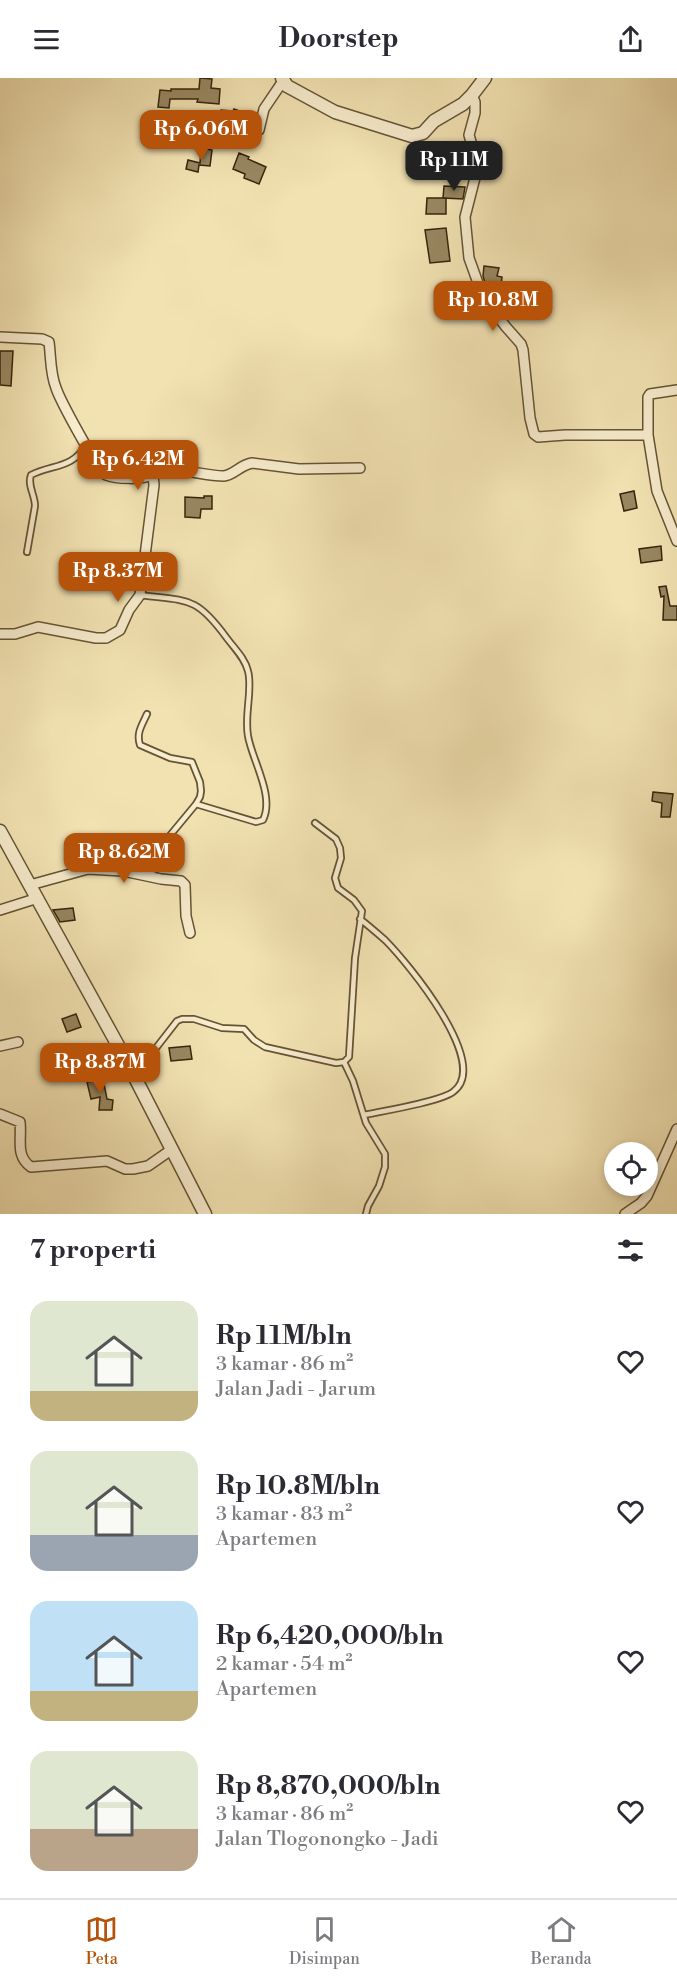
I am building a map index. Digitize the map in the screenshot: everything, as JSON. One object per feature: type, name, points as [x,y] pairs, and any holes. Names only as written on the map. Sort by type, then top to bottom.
[{"type":"street","points":[[259,130],[264,109],[283,79],[287,86],[297,93],[335,112],[412,136],[423,133],[434,121],[463,104],[484,78]]},
{"type":"street","points":[[472,95],[475,102],[475,113],[469,135],[478,166],[465,217],[469,258],[483,297],[524,350],[530,418],[534,434],[538,437],[576,434],[648,435]]},
{"type":"street","points":[[0,338],[42,339],[49,342],[51,371],[56,388],[103,473],[125,478],[153,475],[159,471],[169,470],[224,476],[245,464],[252,463],[299,469],[360,468]]},
{"type":"street","points":[[677,390],[650,394],[648,397],[648,435],[657,491],[677,541]]},
{"type":"street","points":[[0,634],[15,634],[38,627],[80,636],[106,638],[120,630],[129,610],[140,595],[154,485],[153,475]]},
{"type":"street","points":[[0,831],[126,1060],[205,1214]]},
{"type":"street","points":[[30,885],[88,869],[142,873],[183,882],[190,933]]},
{"type":"street","points":[[0,910],[38,898]]},
{"type":"street","points":[[0,1046],[18,1042]]},
{"type":"street","points":[[0,1114],[20,1122],[20,1152],[22,1158],[31,1167],[107,1161],[123,1168],[133,1169],[148,1166],[171,1150]]},
{"type":"street","points":[[625,1214],[647,1196],[677,1129]]},
{"type":"lane","points":[[27,552],[35,506],[35,498],[29,481],[31,475],[72,461],[79,456],[86,445]]},
{"type":"lane","points":[[140,595],[187,600],[201,607],[217,622],[241,655],[249,672],[246,714],[248,735],[261,775],[266,814],[263,820],[256,822],[196,804]]},
{"type":"lane","points":[[142,873],[156,870],[165,861],[167,839],[196,804],[201,791],[198,774],[192,762],[160,754],[140,745],[139,730],[147,714]]},
{"type":"lane","points":[[126,1060],[156,1048],[177,1021],[187,1017],[222,1028],[244,1029],[254,1040],[265,1047],[336,1063],[344,1062],[350,1056],[355,958],[362,911],[354,900],[338,888],[335,878],[341,858],[336,839],[315,823]]},
{"type":"lane","points":[[360,919],[386,941],[435,1002],[458,1044],[464,1065],[460,1082],[453,1092],[429,1101],[364,1115]]},
{"type":"lane","points":[[344,1062],[372,1134],[385,1154],[385,1167],[379,1186],[366,1214]]},
{"type":"building","points":[[200,78],[212,79],[211,88],[220,89],[219,104],[197,102],[198,99],[170,99],[169,108],[158,107],[160,90],[199,89]]},
{"type":"building","points":[[234,109],[250,115],[244,130],[219,124],[221,110],[233,111]]},
{"type":"building","points":[[201,148],[212,150],[210,166],[199,165],[198,172],[186,169],[188,160],[200,163]]},
{"type":"building","points":[[239,153],[266,167],[259,184],[244,178],[245,174],[233,169]]},
{"type":"building","points":[[444,186],[465,187],[463,199],[443,198]]},
{"type":"building","points":[[427,198],[446,198],[446,214],[426,214]]},
{"type":"building","points":[[446,228],[450,261],[430,263],[425,230]]},
{"type":"building","points":[[484,266],[499,268],[497,276],[502,277],[501,287],[486,286],[483,276]]},
{"type":"building","points":[[0,351],[13,351],[11,386],[0,385]]},
{"type":"building","points":[[634,491],[637,508],[624,511],[620,494]]},
{"type":"building","points":[[204,496],[212,496],[212,509],[201,509],[200,518],[185,517],[185,497],[204,498]]},
{"type":"building","points":[[661,546],[662,560],[641,563],[639,549]]},
{"type":"building","points":[[666,586],[670,606],[677,606],[677,620],[663,620],[664,596],[661,597],[659,587]]},
{"type":"building","points":[[653,792],[673,794],[670,817],[661,817],[662,803],[652,801]]},
{"type":"building","points":[[73,908],[75,920],[60,922],[53,910]]},
{"type":"building","points":[[76,1014],[81,1027],[67,1032],[62,1019]]},
{"type":"building","points":[[190,1046],[192,1059],[171,1061],[169,1048]]},
{"type":"building","points":[[103,1079],[107,1099],[113,1100],[112,1110],[99,1110],[100,1097],[91,1099],[87,1082]]}]
